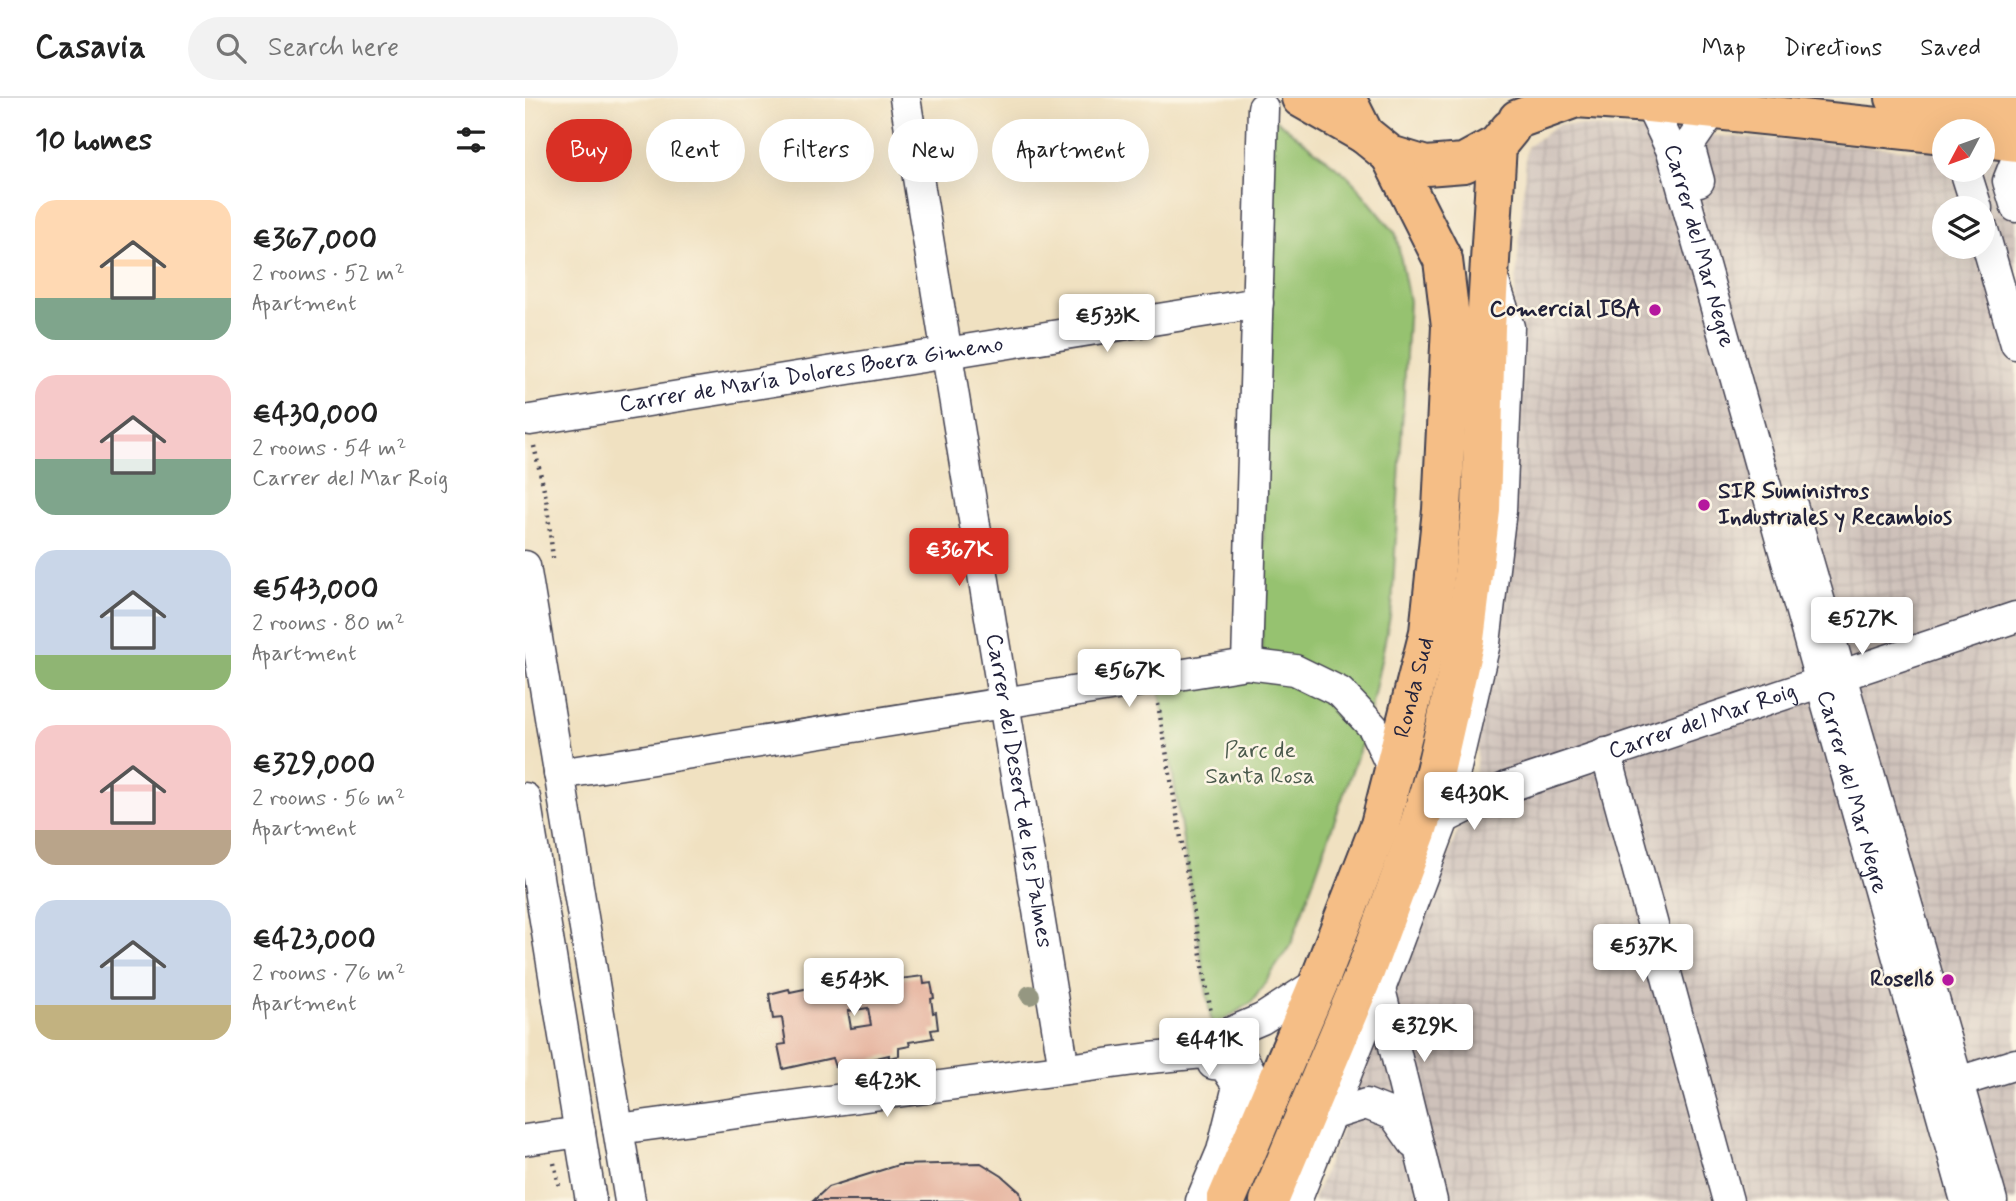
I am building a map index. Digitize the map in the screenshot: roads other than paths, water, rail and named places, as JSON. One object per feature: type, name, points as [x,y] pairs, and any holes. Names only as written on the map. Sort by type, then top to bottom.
[{"type":"main road","points":[[1301,98],[1377,145],[1426,166],[1464,163],[1513,120],[1576,98],[1649,103],[1932,133]]},
{"type":"main road","name":"Ronda Sud","points":[[1226,1201],[1319,982],[1380,825],[1429,632],[1442,510],[1451,326],[1443,260],[1377,145],[1346,98]]},
{"type":"main road","points":[[1895,98],[2016,111]]},
{"type":"main road","name":"Ronda Sud","points":[[1269,1201],[1365,972],[1431,825],[1436,771],[1465,639],[1481,510],[1489,264],[1513,120]]},
{"type":"main road","points":[[1995,139],[2016,142]]},
{"type":"street","name":"Carrer del Desert de les Palmes","points":[[905,98],[1064,1069]]},
{"type":"street","name":"Carrer del Mar Negre","points":[[1649,103],[1672,151],[1831,679],[1947,1085],[1992,1201]]},
{"type":"street","points":[[1247,664],[1263,108]]},
{"type":"street","name":"Carrer del Mar Negre","points":[[1713,110],[1689,145],[1831,679]]},
{"type":"street","points":[[2016,161],[2008,181],[2016,207]]},
{"type":"street","points":[[1991,259],[2016,344]]},
{"type":"street","name":"Ronda Sud","points":[[1296,1201],[1380,989],[1431,825],[1457,770],[1485,643],[1501,510],[1509,327],[1489,264]]},
{"type":"street","name":"Carrer de María Dolores Boera Gimeno","points":[[530,420],[1258,303]]},
{"type":"street","points":[[525,566],[630,1201]]},
{"type":"street","name":"Carrer del Mar Roig","points":[[1431,825],[1507,786],[2016,617]]},
{"type":"street","points":[[559,775],[1247,664],[1295,670],[1339,692],[1373,727],[1394,772]]},
{"type":"street","points":[[1606,753],[1728,1201]]},
{"type":"street","points":[[1457,770],[1507,786]]},
{"type":"street","points":[[525,798],[591,1201]]},
{"type":"street","points":[[1150,1058],[1216,1039],[1262,1019],[1319,982]]},
{"type":"street","points":[[1380,989],[1432,1201]]},
{"type":"street","points":[[618,1129],[1064,1069],[1225,1051],[1246,1064],[1267,1103]]},
{"type":"street","points":[[1150,1058],[1224,1065],[1238,1086],[1222,1151],[1201,1201]]},
{"type":"street","points":[[1947,1085],[2016,1064]]},
{"type":"street","name":"Carrer del Mar Negre","points":[[1947,1085],[1966,1201]]},
{"type":"street","points":[[1331,1115],[1366,1104],[1394,1115],[1419,1151]]},
{"type":"street","points":[[525,1140],[580,1132]]},
{"type":"place","name":"Comercial IBA","points":[[1655,310]]},
{"type":"place","name":"SIR Suministros Industriales y Recambios","points":[[1704,505]]},
{"type":"place","name":"Roselló","points":[[1948,980]]},
{"type":"park label","name":"Parc de Santa Rosa","points":[[1260,764]]}]
